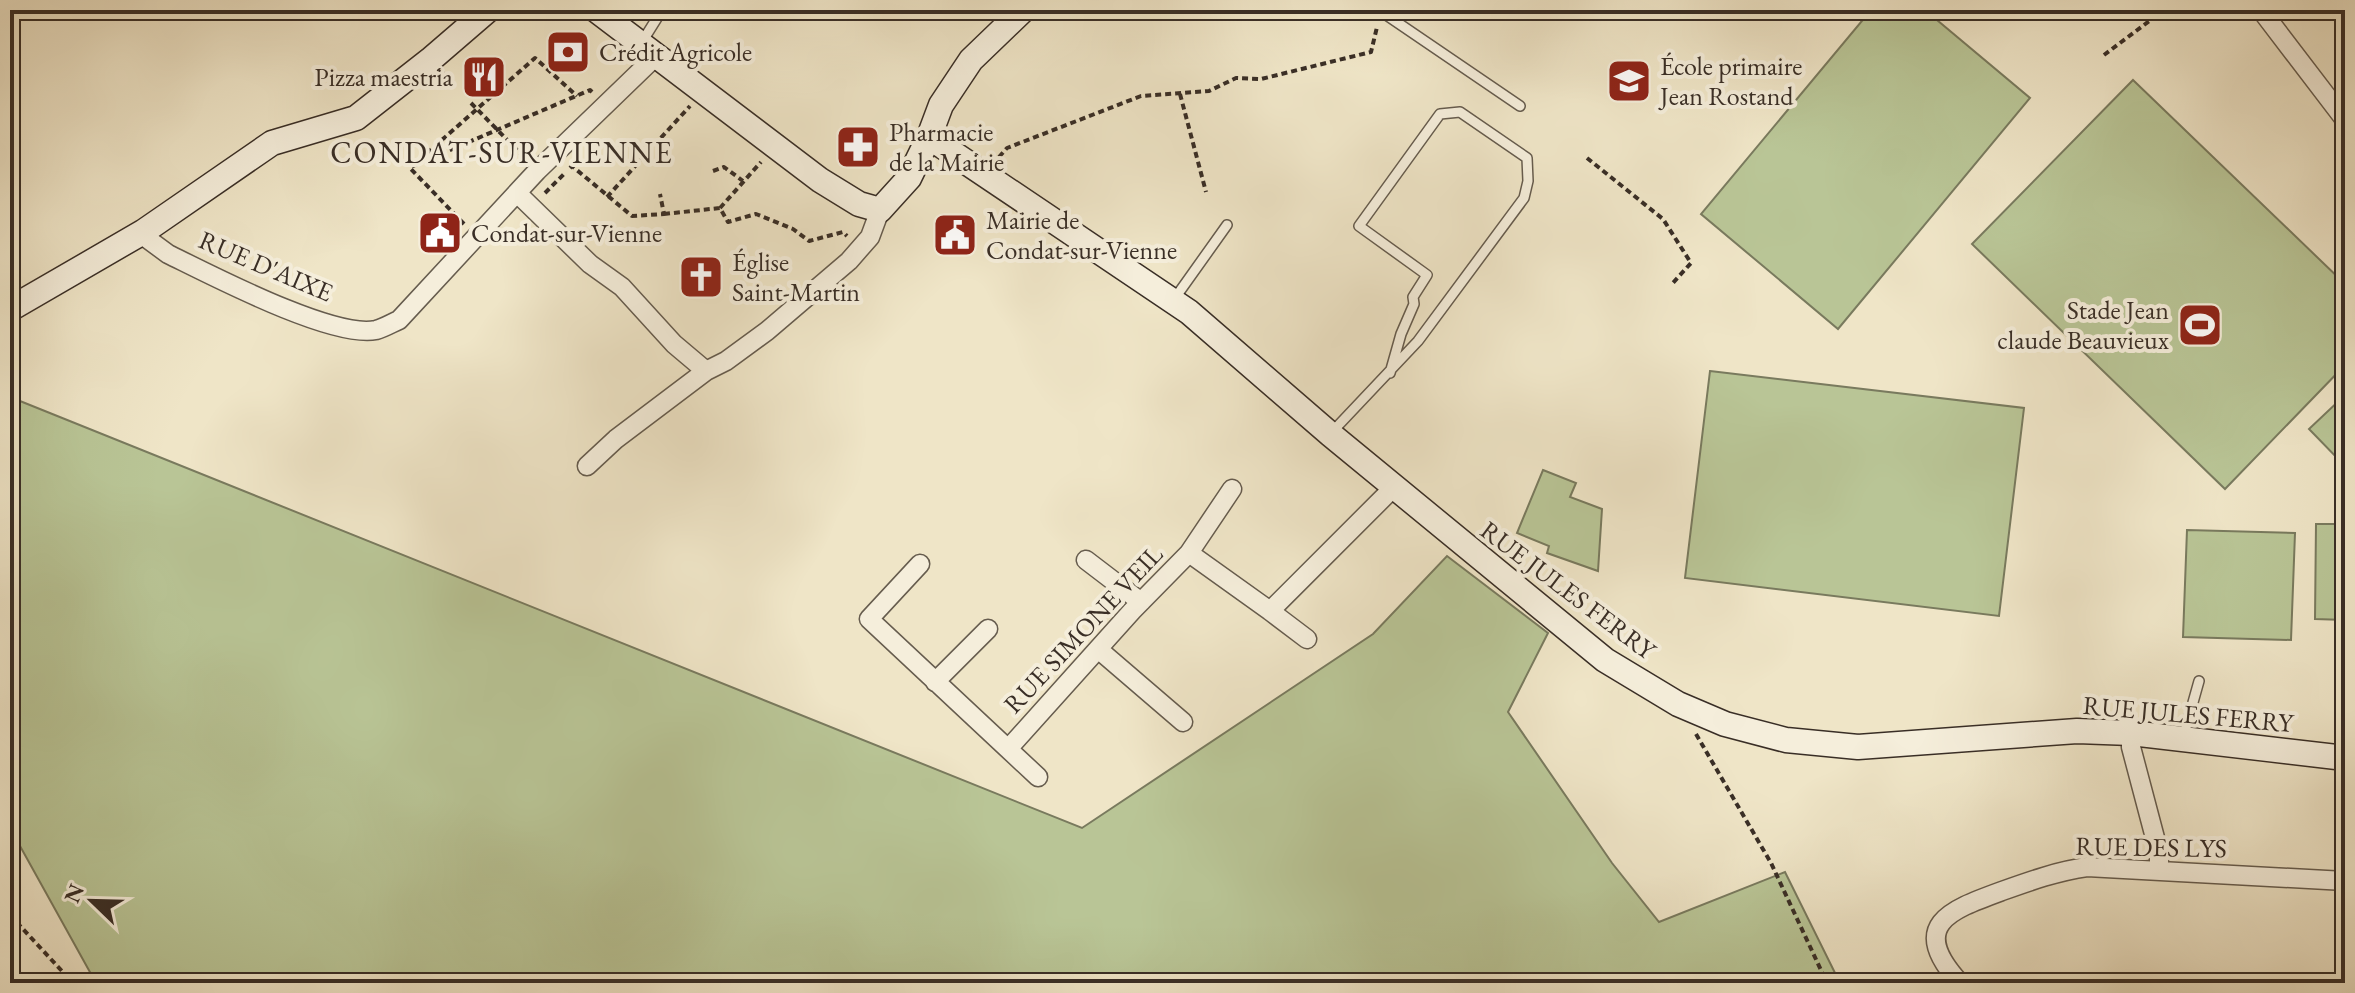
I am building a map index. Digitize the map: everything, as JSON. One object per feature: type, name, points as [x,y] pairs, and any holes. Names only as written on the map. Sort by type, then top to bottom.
[{"type":"main road","points":[[10,309],[143,232],[272,143],[356,118],[488,10]]},
{"type":"main road","points":[[596,10],[840,195],[880,210],[909,178],[941,105],[971,60],[1023,10]]},
{"type":"main road","name":"RUE JULES FERRY","points":[[929,137],[1173,301],[1605,660],[1678,704],[1725,724],[1786,740],[1858,747],[2077,731],[2183,738],[2345,758]]},
{"type":"street","points":[[2261,10],[2345,120]]},
{"type":"street","name":"RUE D'AIXE","points":[[143,232],[168,254],[314,321],[347,329],[375,330],[399,320],[537,171],[621,92],[648,51]]},
{"type":"street","points":[[517,193],[590,264],[622,287],[674,344],[706,371]]},
{"type":"street","points":[[587,466],[616,439],[706,371],[726,361],[767,331],[849,261],[870,237],[880,210]]},
{"type":"street","points":[[1270,611],[1395,486]]},
{"type":"street","points":[[1189,553],[1232,489]]},
{"type":"street","name":"RUE SIMONE VEIL","points":[[920,564],[869,619],[1008,749],[1189,553],[1307,639]]},
{"type":"street","points":[[1086,560],[1141,602]]},
{"type":"street","points":[[935,682],[988,629]]},
{"type":"street","points":[[1098,649],[1183,722]]},
{"type":"street","points":[[2131,733],[2131,747],[2159,853],[2159,870]]},
{"type":"street","points":[[1008,749],[1038,777]]},
{"type":"street","name":"RUE DES LYS","points":[[1960,983],[1943,965],[1936,939],[1939,927],[1951,911],[2063,870],[2087,867],[2345,881]]},
{"type":"lane","points":[[648,51],[662,10]]},
{"type":"lane","points":[[1380,11],[1520,106]]},
{"type":"lane","points":[[1330,434],[1390,373],[1418,341],[1524,198],[1528,181],[1527,158],[1460,112],[1440,114],[1359,226],[1427,275],[1413,297],[1414,304],[1401,334],[1390,373]]},
{"type":"lane","points":[[1173,301],[1227,225]]},
{"type":"lane","points":[[2183,738],[2199,681]]},
{"type":"path","points":[[2104,55],[2164,10]]},
{"type":"path","points":[[984,174],[1007,148],[1141,96],[1209,91],[1236,78],[1261,79],[1371,52],[1380,11]]},
{"type":"path","points":[[410,168],[535,58],[577,96]]},
{"type":"path","points":[[410,168],[590,90],[605,104]]},
{"type":"path","points":[[607,197],[702,93]]},
{"type":"path","points":[[1180,94],[1206,192]]},
{"type":"path","points":[[471,103],[552,186]]},
{"type":"path","points":[[532,207],[572,166],[632,216],[720,208],[775,146]]},
{"type":"path","points":[[1587,158],[1663,219],[1691,263],[1671,285]]},
{"type":"path","points":[[713,171],[724,167],[743,181]]},
{"type":"path","points":[[410,168],[477,237]]},
{"type":"path","points":[[660,194],[664,214]]},
{"type":"path","points":[[720,208],[728,222],[756,214],[793,229],[809,241],[843,232],[860,249]]},
{"type":"path","points":[[1678,704],[1771,863],[1827,983]]},
{"type":"path","points":[[10,915],[73,983]]},
{"type":"green space","points":[[1871,10],[1925,10],[2030,98],[1838,329],[1701,214]]},
{"type":"green space","name":"Stade Jean claude Beauvieux","points":[[2133,80],[2345,284],[2345,365],[2225,489],[1972,244]]},
{"type":"green space","points":[[1710,371],[2024,408],[1999,616],[1685,578]]},
{"type":"green space","points":[[2345,395],[2345,457],[2340,461],[2309,429]]},
{"type":"green space","points":[[10,397],[1082,828],[1373,634],[1447,556],[1548,633],[1508,712],[1612,863],[1659,922],[1785,872],[1840,983],[96,983],[10,828]]},
{"type":"green space","points":[[1543,470],[1576,483],[1570,497],[1602,509],[1598,571],[1547,553],[1549,546],[1517,533]]},
{"type":"green space","points":[[2316,524],[2345,524],[2345,620],[2315,619]]},
{"type":"green space","points":[[2187,530],[2295,533],[2291,640],[2183,637]]},
{"type":"place","name":"Crédit Agricole","points":[[568,52]]},
{"type":"place","name":"Pizza maestria","points":[[484,77]]},
{"type":"place","name":"École primaire Jean Rostand","points":[[1629,81]]},
{"type":"place","name":"Pharmacie de la Mairie","points":[[858,147]]},
{"type":"place","name":"Condat-sur-Vienne","points":[[440,233]]},
{"type":"place","name":"Mairie de Condat-sur-Vienne","points":[[955,235]]},
{"type":"place","name":"Église Saint-Martin","points":[[701,277]]},
{"type":"place","name":"Stade Jean claude Beauvieux","points":[[2200,325]]},
{"type":"district","name":"CONDAT-SUR-VIENNE","points":[[502,152]]}]
